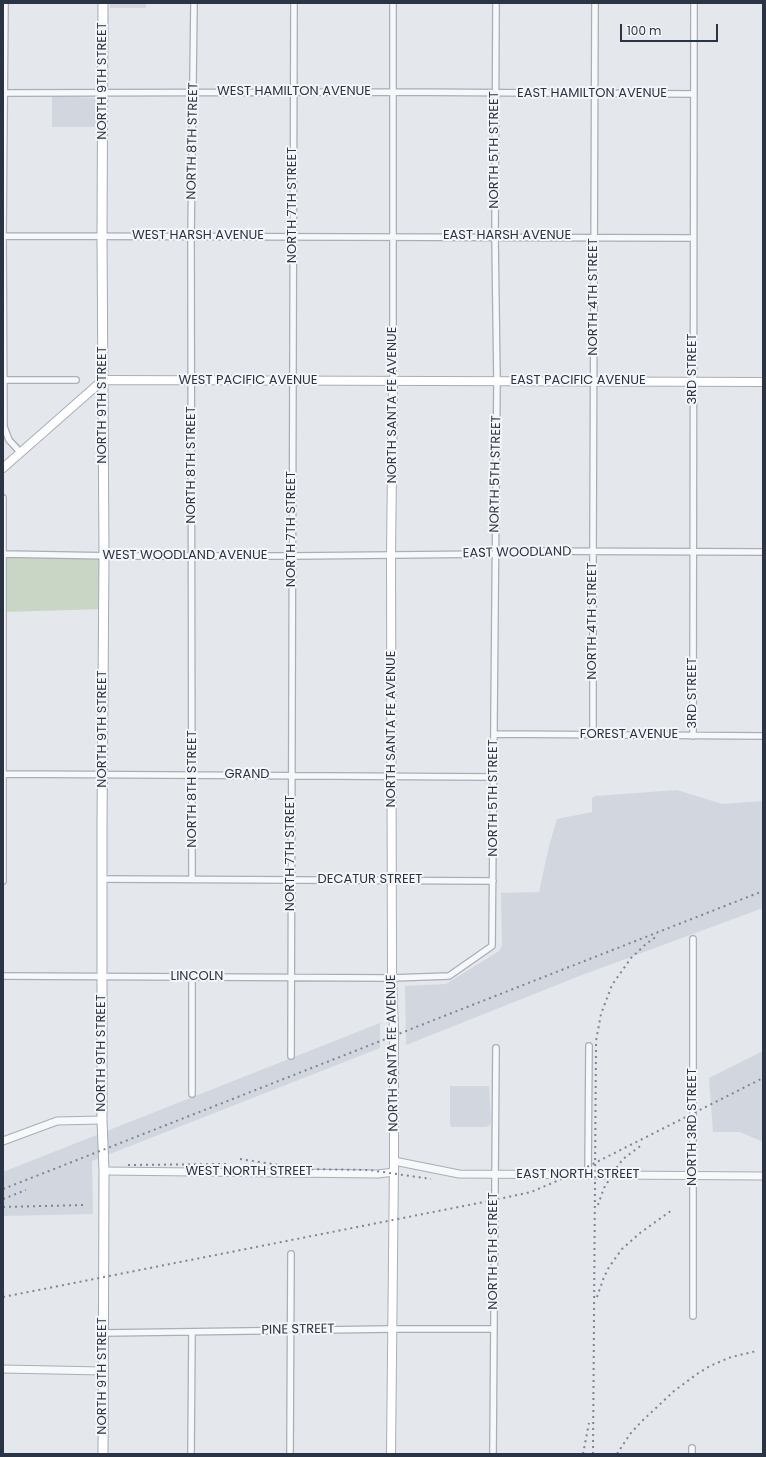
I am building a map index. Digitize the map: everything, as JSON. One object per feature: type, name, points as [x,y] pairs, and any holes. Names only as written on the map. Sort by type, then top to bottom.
[{"type":"main road","name":"NORTH 9TH STREET","points":[[103,3],[103,1454]]},
{"type":"main road","name":"WEST PACIFIC AVENUE","points":[[103,380],[393,381]]},
{"type":"main road","points":[[3,468],[103,380]]},
{"type":"main road","name":"EAST PACIFIC AVENUE","points":[[393,381],[763,382]]},
{"type":"main road","name":"NORTH SANTA FE AVENUE","points":[[391,1454],[394,1172],[391,555],[393,381]]},
{"type":"street","points":[[5,3],[3,236],[4,427],[9,440],[20,452]]},
{"type":"street","name":"NORTH 8TH STREET","points":[[192,879],[192,236],[194,3]]},
{"type":"street","name":"NORTH 7TH STREET","points":[[291,1056],[294,3]]},
{"type":"street","name":"NORTH SANTA FE AVENUE","points":[[393,3],[393,381]]},
{"type":"street","name":"NORTH 5TH STREET","points":[[492,946],[497,381],[495,236],[496,3]]},
{"type":"street","name":"NORTH 4TH STREET","points":[[594,735],[593,551],[595,3]]},
{"type":"street","name":"3RD STREET","points":[[693,736],[694,3]]},
{"type":"street","name":"WEST HAMILTON AVENUE","points":[[4,93],[393,92]]},
{"type":"street","name":"EAST HAMILTON AVENUE","points":[[393,92],[694,94]]},
{"type":"street","name":"WEST HARSH AVENUE","points":[[3,236],[393,236]]},
{"type":"street","name":"EAST HARSH AVENUE","points":[[393,236],[693,238]]},
{"type":"street","points":[[3,380],[76,380]]},
{"type":"street","points":[[3,498],[3,881]]},
{"type":"street","name":"EAST WOODLAND","points":[[391,555],[593,551],[763,552]]},
{"type":"street","name":"WEST WOODLAND AVENUE","points":[[3,554],[104,556],[391,555]]},
{"type":"street","name":"FOREST AVENUE","points":[[494,734],[763,736]]},
{"type":"street","name":"GRAND","points":[[3,774],[494,777]]},
{"type":"street","name":"DECATUR STREET","points":[[102,879],[493,881]]},
{"type":"street","name":"NORTH 3RD STREET","points":[[693,939],[693,1316]]},
{"type":"street","name":"LINCOLN","points":[[3,976],[291,978],[392,978],[449,976],[492,946]]},
{"type":"street","points":[[192,977],[192,1094]]},
{"type":"street","points":[[588,1175],[589,1046]]},
{"type":"street","name":"NORTH 5TH STREET","points":[[493,1454],[496,1048]]},
{"type":"street","points":[[3,1141],[57,1121],[102,1120]]},
{"type":"street","name":"EAST NORTH STREET","points":[[394,1161],[459,1174],[763,1176]]},
{"type":"street","name":"WEST NORTH STREET","points":[[104,1171],[378,1174],[394,1172]]},
{"type":"street","points":[[290,1454],[291,1254]]},
{"type":"street","name":"PINE STREET","points":[[103,1333],[494,1329]]},
{"type":"street","points":[[191,1454],[192,1332]]},
{"type":"street","points":[[3,1369],[103,1370]]},
{"type":"shaded area","points":[[110,3],[146,3],[146,8],[110,8]]},
{"type":"shaded area","points":[[52,96],[95,98],[96,127],[52,127]]},
{"type":"shaded area","points":[[677,790],[722,804],[763,801],[763,908],[582,975],[406,1045],[405,986],[446,984],[499,951],[502,946],[501,893],[539,892],[549,846],[557,819],[592,812],[592,798],[596,796]]},
{"type":"shaded area","points":[[380,1023],[380,1048],[92,1161],[93,1214],[3,1216],[3,1172]]},
{"type":"shaded area","points":[[763,1051],[763,1142],[740,1132],[713,1132],[709,1078]]},
{"type":"shaded area","points":[[450,1086],[489,1086],[490,1125],[486,1127],[452,1127],[450,1125]]},
{"type":"green space","points":[[3,554],[104,556],[104,609],[3,612]]},
{"type":"railway","points":[[3,1189],[763,891]]},
{"type":"railway","points":[[593,1454],[596,1041],[601,1014],[612,985],[631,958],[657,936]]},
{"type":"railway","points":[[3,1297],[531,1192],[571,1175],[763,1078]]},
{"type":"railway","points":[[598,1205],[604,1188],[617,1167],[623,1159],[643,1144]]},
{"type":"railway","points":[[240,1159],[305,1169],[369,1170],[431,1179]]},
{"type":"railway","points":[[128,1165],[226,1164]]},
{"type":"railway","points":[[3,1199],[26,1190]]},
{"type":"railway","points":[[3,1207],[85,1205]]},
{"type":"railway","points":[[597,1297],[609,1267],[622,1249],[640,1233],[672,1210]]},
{"type":"railway","points":[[617,1454],[630,1434],[641,1422],[674,1391],[697,1374],[710,1366],[731,1357],[757,1351]]},
{"type":"railway","points":[[583,1454],[589,1423]]}]
